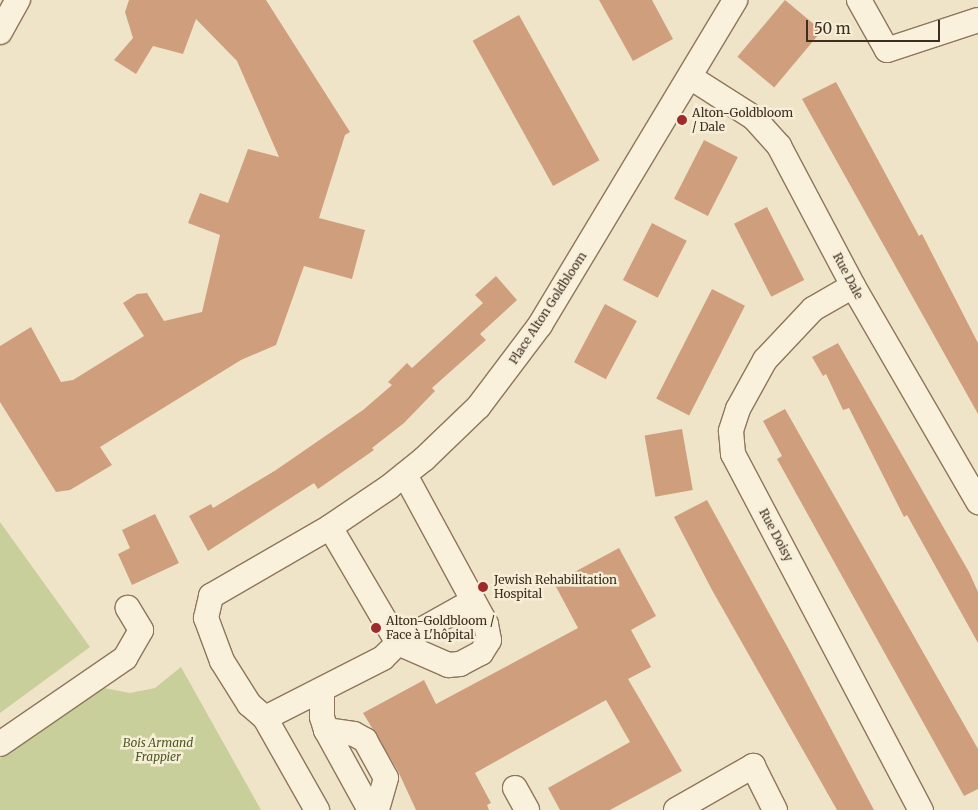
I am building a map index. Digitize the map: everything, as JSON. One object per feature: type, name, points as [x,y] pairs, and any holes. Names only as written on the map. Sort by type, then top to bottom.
[{"type":"street","points":[[0,32],[18,0]]},
{"type":"street","name":"Place Alton Goldbloom","points":[[265,718],[249,704],[215,648],[206,618],[211,596],[330,527],[405,475],[472,413],[532,336],[690,77],[734,0]]},
{"type":"street","points":[[859,0],[887,50],[978,20]]},
{"type":"street","name":"Rue Dale","points":[[690,77],[742,108],[772,136],[853,286],[978,502]]},
{"type":"street","name":"Rue Doisy","points":[[853,286],[813,309],[764,360],[738,409],[730,431],[732,446],[738,462],[921,810]]},
{"type":"street","points":[[330,527],[398,643],[448,664],[460,664],[481,653],[488,645],[490,635],[405,475]]},
{"type":"street","points":[[317,810],[265,718],[312,693],[322,692],[390,654],[398,643],[473,601]]},
{"type":"street","points":[[0,744],[125,658],[141,630],[128,608]]},
{"type":"street","points":[[322,692],[322,717],[326,730],[370,810]]},
{"type":"street","points":[[326,730],[354,734],[365,740],[386,778],[377,810]]},
{"type":"street","points":[[676,810],[753,766],[778,809],[775,810]]},
{"type":"street","points":[[515,788],[527,810]]},
{"type":"green space","points":[[0,522],[90,647],[0,713]]},
{"type":"green space","name":"Bois Armand Frappier","points":[[181,667],[261,810],[0,810],[0,758],[104,688],[130,693],[155,688]]},
{"type":"building","points":[[129,0],[266,0],[350,132],[345,135],[319,218],[365,230],[352,279],[304,266],[276,345],[241,360],[100,447],[112,465],[70,490],[56,492],[0,402],[0,346],[31,327],[61,382],[73,380],[144,336],[123,303],[137,294],[147,293],[164,321],[202,312],[220,235],[188,223],[200,193],[228,203],[248,149],[279,157],[237,61],[196,19],[183,54],[153,46],[136,74],[114,60],[133,38],[125,12]]},
{"type":"building","points":[[599,0],[652,0],[673,39],[633,61]]},
{"type":"building","points":[[785,0],[822,31],[774,88],[737,57]]},
{"type":"building","points":[[519,15],[599,160],[553,186],[473,41]]},
{"type":"building","points":[[836,82],[919,236],[922,234],[978,343],[978,414],[802,99]]},
{"type":"building","points":[[704,140],[738,157],[708,216],[674,199]]},
{"type":"building","points":[[767,207],[804,280],[771,297],[734,224]]},
{"type":"building","points":[[652,223],[687,241],[658,298],[623,280]]},
{"type":"building","points":[[496,276],[517,300],[480,334],[486,340],[432,388],[435,391],[404,423],[372,448],[374,450],[318,489],[314,483],[208,551],[189,516],[211,504],[213,508],[276,470],[363,410],[392,385],[388,382],[407,363],[412,368],[483,303],[475,295]]},
{"type":"building","points":[[712,289],[745,306],[689,415],[656,399]]},
{"type":"building","points":[[605,304],[637,321],[606,379],[574,362]]},
{"type":"building","points":[[838,343],[969,572],[978,592],[978,643],[907,515],[904,517],[849,408],[843,410],[826,374],[823,376],[812,357]]},
{"type":"building","points":[[785,409],[978,749],[978,789],[964,796],[777,459],[782,456],[763,421]]},
{"type":"building","points":[[682,429],[693,490],[655,497],[645,436]]},
{"type":"building","points":[[707,500],[874,810],[837,810],[712,590],[674,517]]},
{"type":"building","points":[[155,514],[179,563],[132,585],[118,554],[130,548],[122,530]]},
{"type":"building","points":[[619,548],[656,616],[631,630],[651,667],[628,679],[682,771],[610,810],[560,810],[548,788],[630,742],[606,700],[475,773],[491,803],[487,805],[489,810],[416,810],[398,771],[363,713],[424,680],[436,704],[578,628],[554,583]]},
{"type":"place","name":"Alton-Goldbloom / Dale","points":[[682,120]]},
{"type":"place","name":"Jewish Rehabilitation Hospital","points":[[483,587]]},
{"type":"place","name":"Alton-Goldbloom / Face à L'hôpital","points":[[376,628]]}]
